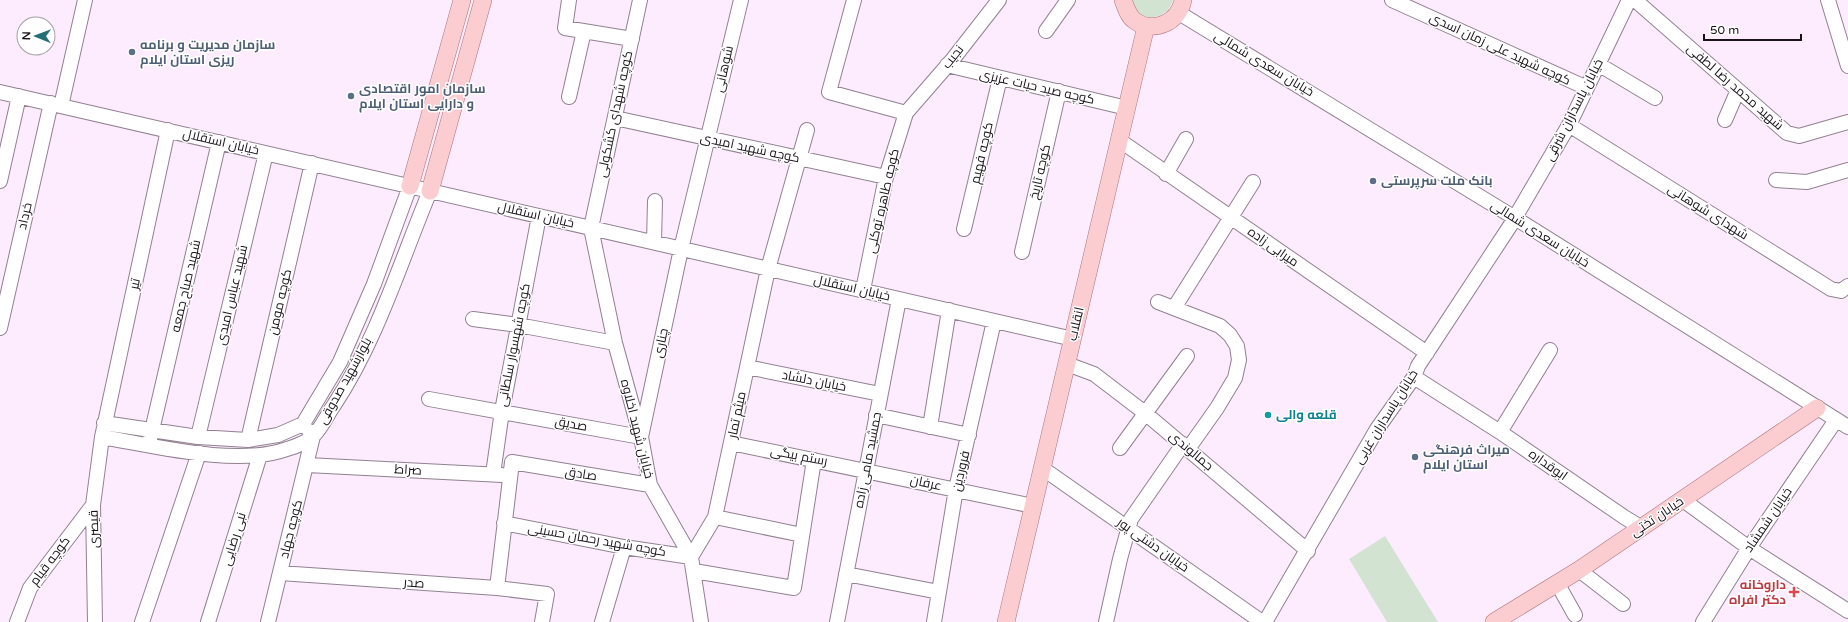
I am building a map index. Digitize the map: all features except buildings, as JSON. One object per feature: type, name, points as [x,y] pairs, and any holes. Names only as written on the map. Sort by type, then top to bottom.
[{"type":"main road","points":[[410,186],[462,0]]},
{"type":"main road","points":[[430,191],[484,0]]},
{"type":"main road","points":[[1123,0],[1127,11],[1135,21],[1146,26],[1158,26],[1170,22],[1181,6]]},
{"type":"main road","name":"انقلاب","points":[[1006,622],[1146,26]]},
{"type":"main road","name":"خیابان تختی","points":[[1494,622],[1579,570],[1817,408]]},
{"type":"street","name":"خرداد","points":[[0,328],[56,104],[85,0]]},
{"type":"street","points":[[569,0],[565,28],[632,39]]},
{"type":"street","name":"کوچه شهدای کشکولی","points":[[590,228],[640,0]]},
{"type":"street","name":"شوهانی","points":[[681,248],[741,0]]},
{"type":"street","points":[[854,0],[829,92],[906,113]]},
{"type":"street","name":"نجیب","points":[[906,113],[999,0]]},
{"type":"street","points":[[1046,32],[1068,0]]},
{"type":"street","name":"خیابان پاسداران شرقی","points":[[1515,218],[1569,125],[1629,0]]},
{"type":"street","name":"شهید محمد رضا لطفی","points":[[1635,0],[1787,133],[1799,136],[1848,122]]},
{"type":"street","points":[[1828,0],[1848,66]]},
{"type":"street","name":"کوچه شهید علی زمان اسدی","points":[[1398,1],[1587,88]]},
{"type":"street","name":"خیابان سعدی شمالی","points":[[1181,6],[1842,423]]},
{"type":"street","points":[[569,98],[584,31]]},
{"type":"street","points":[[1598,64],[1655,98]]},
{"type":"street","name":"کوچه صید حیات عزیزی","points":[[947,65],[1127,108]]},
{"type":"street","name":"کوچه فهیم","points":[[964,229],[1000,78]]},
{"type":"street","points":[[1725,120],[1738,90]]},
{"type":"street","name":"خیابان استقلال","points":[[0,92],[1073,339]]},
{"type":"street","name":"کوچه تاریخ","points":[[1022,252],[1059,92]]},
{"type":"street","points":[[0,181],[19,96]]},
{"type":"street","name":"کوچه طاهره توکلی","points":[[863,290],[886,178],[906,113]]},
{"type":"street","name":"کوچه شهید امیدی","points":[[615,118],[886,178]]},
{"type":"street","name":"شهدای شوهانی","points":[[1569,125],[1831,289],[1841,291],[1848,286]]},
{"type":"street","name":"تیر","points":[[102,437],[168,130]]},
{"type":"street","name":"میثم تمار","points":[[691,557],[715,517],[768,268],[807,130]]},
{"type":"street","points":[[1166,174],[1186,138]]},
{"type":"street","name":"میرابی زاده","points":[[1119,140],[1166,174],[1427,353]]},
{"type":"street","name":"شهید صباح جمعه","points":[[149,445],[219,142]]},
{"type":"street","name":"شهید عباس امیدی","points":[[198,438],[266,153]]},
{"type":"street","name":"کوچه مومن","points":[[248,440],[312,163]]},
{"type":"street","points":[[1776,180],[1807,182],[1848,170]]},
{"type":"street","points":[[1174,308],[1253,182]]},
{"type":"street","name":"بلوارشهید صدوقی","points":[[104,423],[198,438],[248,440],[278,435],[303,424],[340,362],[374,284],[410,186]]},
{"type":"street","name":"بلوارشهید صدوقی","points":[[102,437],[199,453],[238,456],[260,455],[287,449],[313,436],[341,395],[364,353],[430,191]]},
{"type":"street","points":[[654,242],[655,201]]},
{"type":"street","name":"کوچه شهسوار سلطانی","points":[[493,474],[502,411],[539,216]]},
{"type":"street","name":"خیابان پاسداران غربی","points":[[1264,622],[1308,550],[1377,429],[1414,377],[1418,366],[1515,218]]},
{"type":"street","name":"خیابان شهید اخلاوه","points":[[590,228],[615,343],[640,437],[650,485],[691,557],[701,622]]},
{"type":"street","name":"چناری","points":[[640,437],[681,248]]},
{"type":"street","name":"جمشید مامی زاده","points":[[837,622],[899,299]]},
{"type":"street","points":[[1106,622],[1120,559],[1130,528],[1131,519],[1186,446],[1217,408],[1235,378],[1239,360],[1237,346],[1230,335],[1220,326],[1158,302]]},
{"type":"street","points":[[930,427],[949,310]]},
{"type":"street","points":[[473,319],[518,325],[615,343]]},
{"type":"street","name":"فروردین","points":[[934,622],[956,489],[970,435],[994,321]]},
{"type":"street","points":[[1500,432],[1550,350]]},
{"type":"street","points":[[1120,448],[1187,356]]},
{"type":"street","name":"جمالوندی","points":[[1067,364],[1094,374],[1145,413],[1308,550]]},
{"type":"street","name":"خیابان دلشاد","points":[[747,367],[880,394]]},
{"type":"street","name":"ابوقداره","points":[[1414,377],[1500,432],[1624,518],[1642,528]]},
{"type":"street","name":"صدیق","points":[[429,399],[640,437]]},
{"type":"street","points":[[876,415],[970,435]]},
{"type":"street","name":"خیابان شمشاد","points":[[1706,621],[1749,548],[1842,423]]},
{"type":"street","points":[[303,424],[313,436]]},
{"type":"street","name":"کوچه جهاد","points":[[268,622],[313,436]]},
{"type":"street","name":"قیصری","points":[[95,622],[93,506],[102,437]]},
{"type":"street","name":"رستم بیگی","points":[[731,443],[866,470]]},
{"type":"street","points":[[142,622],[199,453]]},
{"type":"street","name":"نبی رضایی","points":[[208,622],[260,455]]},
{"type":"street","points":[[694,571],[794,588],[814,460]]},
{"type":"street","name":"صراط","points":[[307,465],[493,474],[511,469]]},
{"type":"street","name":"خیابان دشتی پور","points":[[1042,468],[1264,622]]},
{"type":"street","points":[[497,588],[511,469]]},
{"type":"street","name":"صادق","points":[[511,469],[650,485]]},
{"type":"street","name":"عرفان","points":[[866,470],[1033,506]]},
{"type":"street","points":[[1683,500],[1749,548],[1848,611]]},
{"type":"street","name":"کوچه قیام","points":[[17,622],[30,588],[93,506]]},
{"type":"street","points":[[715,517],[802,535]]},
{"type":"street","name":"کوچه شهید رحمان حسینی","points":[[504,523],[624,547],[691,557]]},
{"type":"street","points":[[602,622],[624,547]]},
{"type":"street","points":[[1579,570],[1623,604]]},
{"type":"street","name":"صدر","points":[[280,573],[497,588],[547,594],[542,622]]},
{"type":"street","points":[[846,574],[939,592]]},
{"type":"street","points":[[1557,583],[1575,616]]},
{"type":"green space","points":[[1132,0],[1173,0],[1170,7],[1164,13],[1151,17],[1139,13],[1134,8]]},
{"type":"green space","points":[[1385,536],[1438,622],[1387,622],[1349,559]]},
{"type":"place","name":"سازمان مدیریت و برنامه ریزی استان ایلام","points":[[132,52]]},
{"type":"place","name":"سازمان امور اقتصادی و دارایی استان ایلام","points":[[351,96]]},
{"type":"place","name":"بانک ملت سرپرستی","points":[[1373,181]]},
{"type":"place","name":"قلعه والی","points":[[1268,415]]},
{"type":"place","name":"میراث فرهنگی استان ایلام","points":[[1415,457]]},
{"type":"place","name":"داروخانه دکتر افراه","points":[[1794,592]]}]
